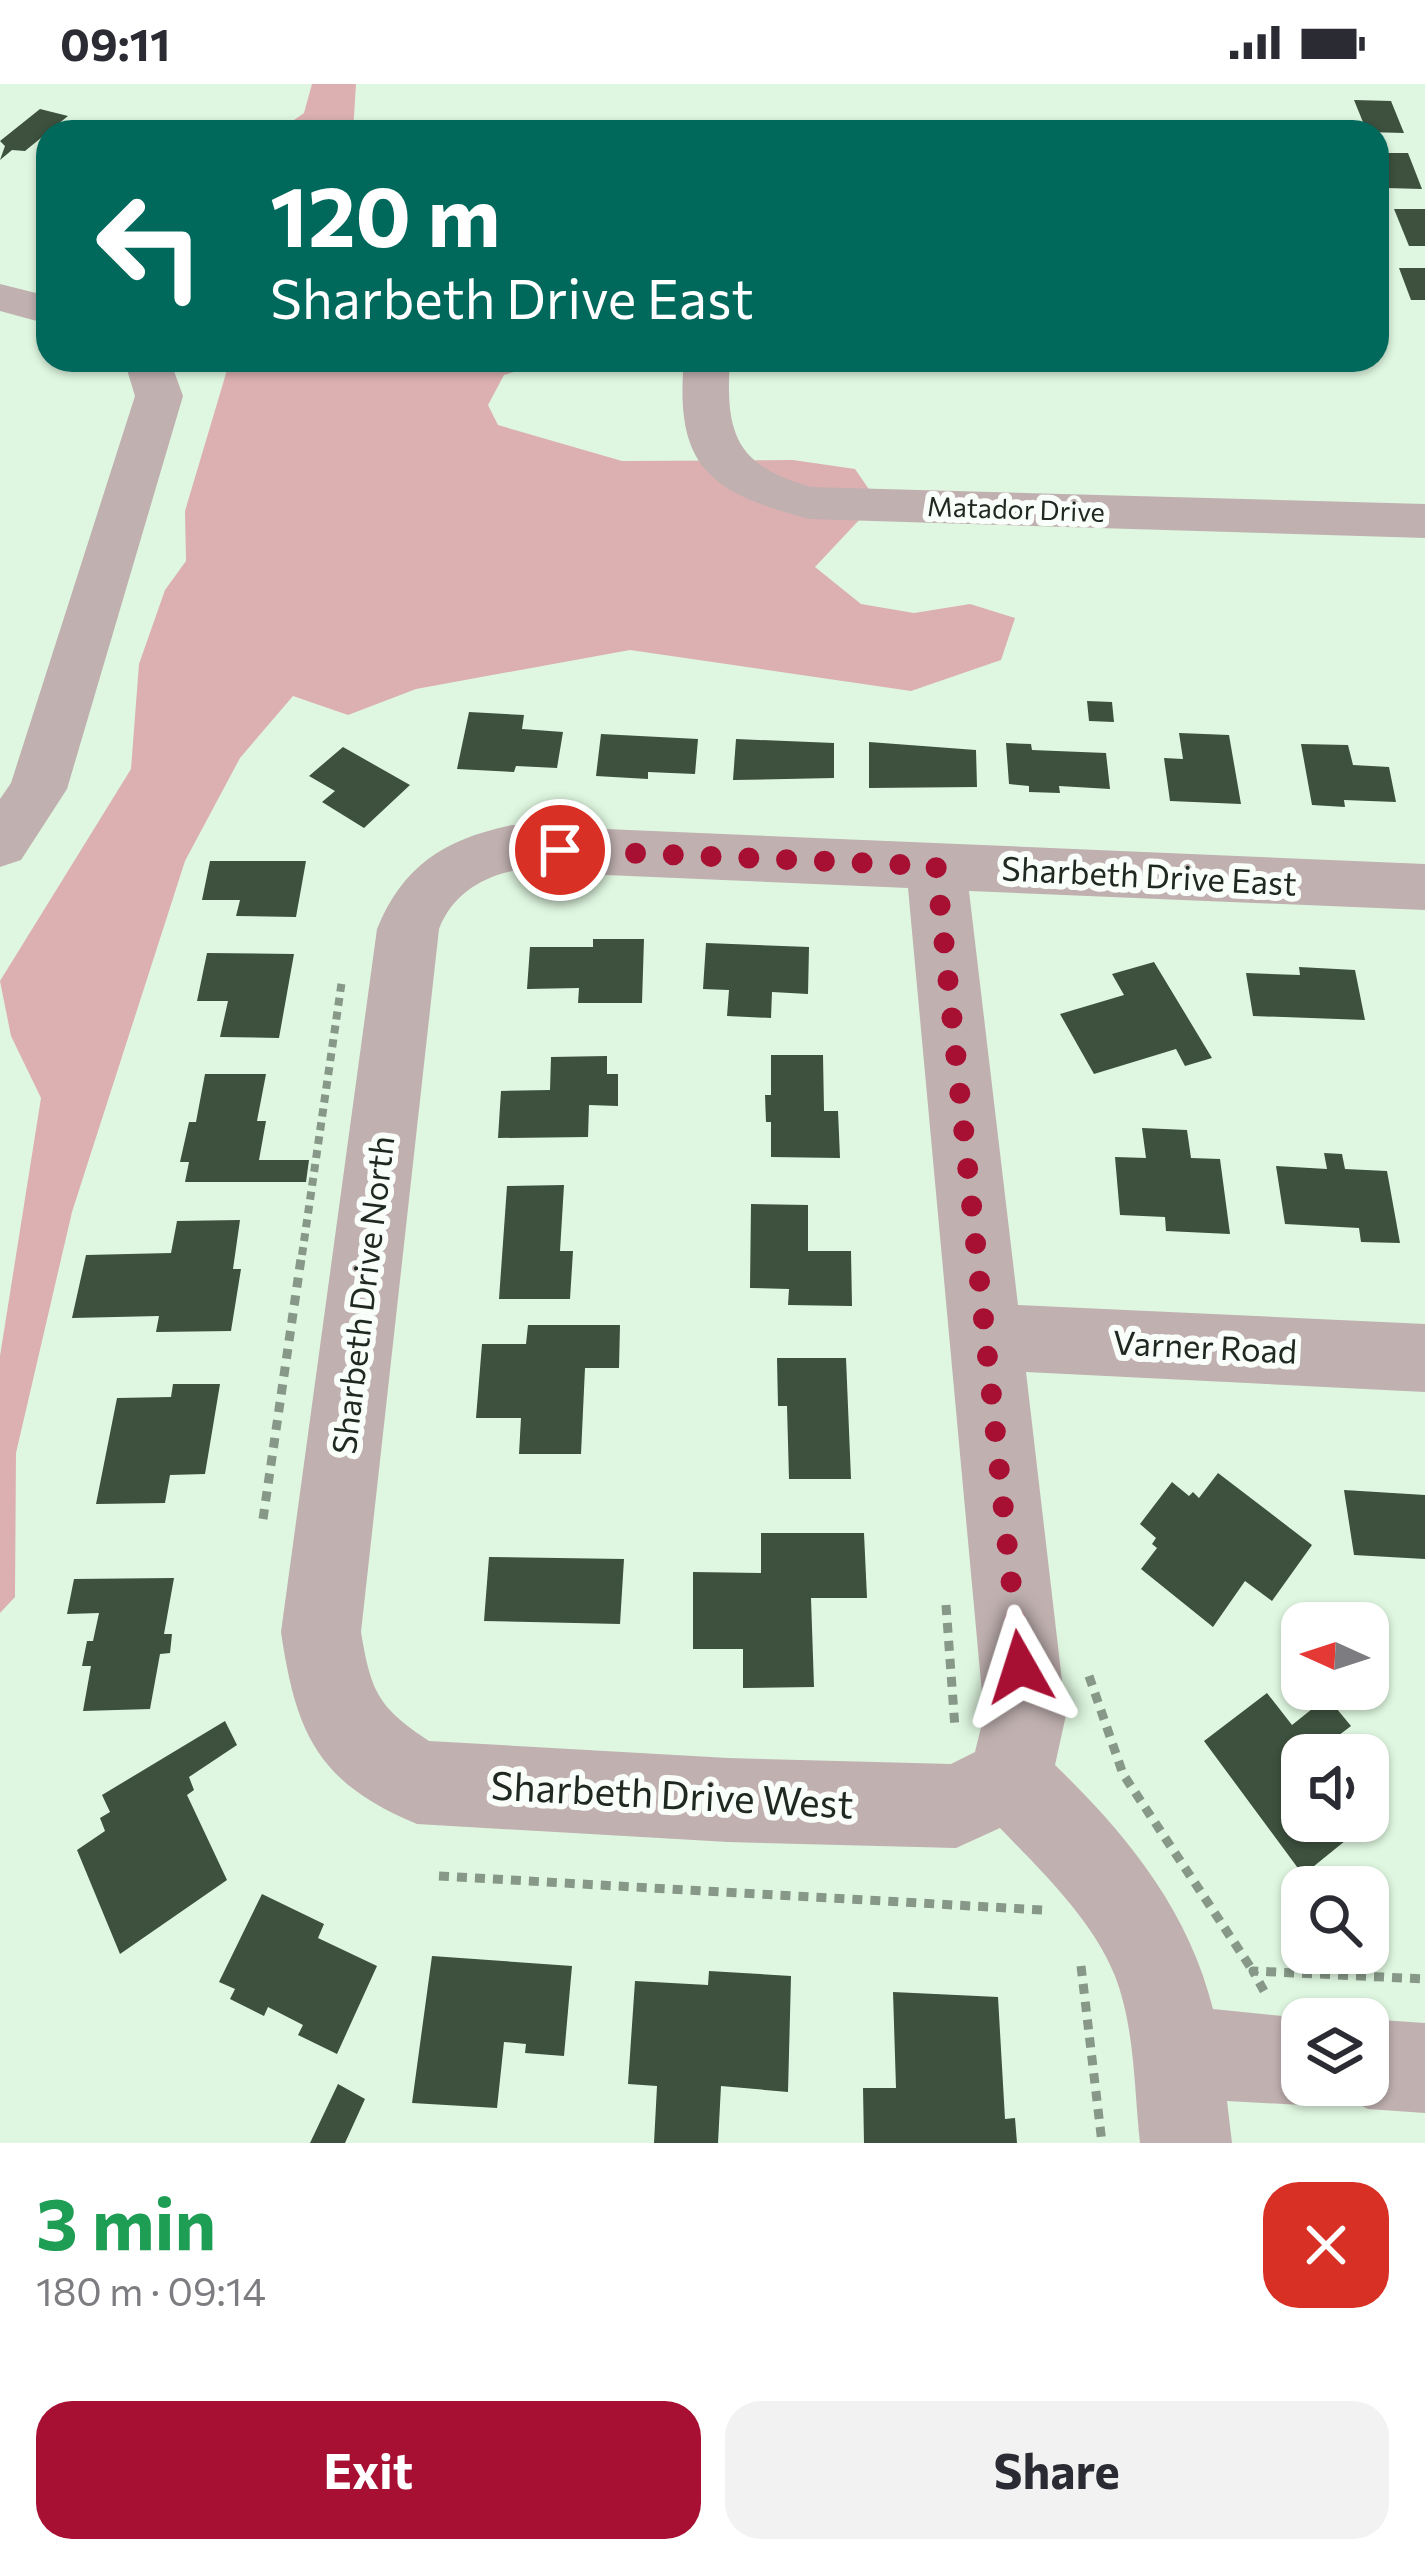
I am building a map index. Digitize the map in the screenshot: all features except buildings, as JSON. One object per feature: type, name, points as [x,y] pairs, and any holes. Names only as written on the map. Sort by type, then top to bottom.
[{"type":"street","points":[[0,297],[36,307]]},
{"type":"street","points":[[0,844],[38,789],[159,396],[151,372]]},
{"type":"street","name":"Matador Drive","points":[[706,372],[711,442],[748,484],[809,503],[1425,521]]},
{"type":"street","name":"Sharbeth Drive East","points":[[446,872],[484,852],[512,848],[1425,887]]},
{"type":"street","points":[[936,866],[1025,1714],[1010,1779],[1071,1839],[1126,1906],[1155,1965],[1174,2052],[1186,2143]]},
{"type":"street","name":"Sharbeth Drive North","points":[[348,1727],[332,1697],[321,1632],[409,929],[415,906],[446,872]]},
{"type":"street","name":"Varner Road","points":[[985,1337],[1425,1358]]},
{"type":"street","name":"Sharbeth Drive West","points":[[348,1727],[371,1751],[417,1782],[728,1801],[956,1806],[1010,1779]]},
{"type":"street","points":[[1174,2052],[1281,2059]]},
{"type":"street","points":[[1389,2065],[1425,2068]]},
{"type":"path","points":[[263,1519],[345,958]]},
{"type":"path","points":[[1086,1658],[1106,1735],[1124,1774],[1253,1971]]},
{"type":"path","points":[[439,1876],[1052,1910]]},
{"type":"path","points":[[1081,1958],[1102,2143]]},
{"type":"shaded area","points":[[312,84],[356,84],[354,120],[294,120],[304,113]]},
{"type":"shaded area","points":[[226,372],[514,372],[504,375],[488,405],[498,425],[622,461],[793,460],[855,469],[877,501],[815,567],[861,604],[914,613],[970,604],[1015,618],[1001,660],[911,691],[630,650],[416,689],[348,715],[293,696],[240,758],[185,861],[72,1212],[16,1453],[15,1597],[0,1613],[0,1356],[41,1098],[11,1036],[0,981],[131,769],[139,664],[165,590],[186,561],[185,511]]},
{"type":"route","points":[[560,850],[936,866],[1020,1667]]}]
